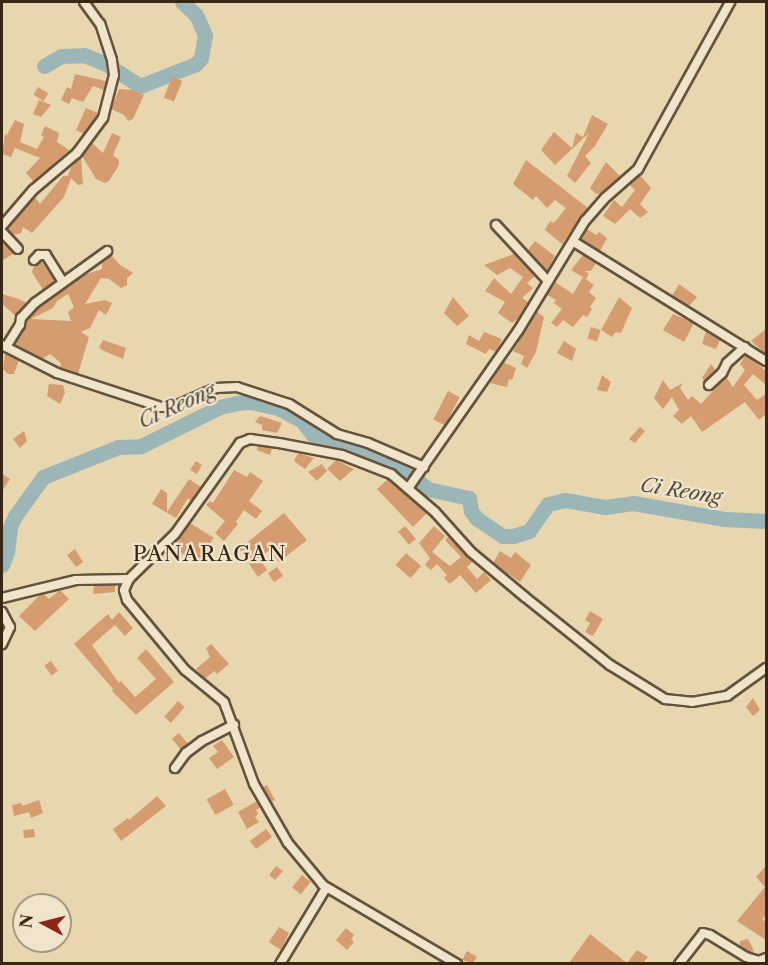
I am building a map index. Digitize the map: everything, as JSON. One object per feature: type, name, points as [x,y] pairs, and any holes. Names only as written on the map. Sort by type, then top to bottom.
[{"type":"street","points":[[2,226],[33,190],[70,160],[94,133],[106,111],[114,75],[112,60],[100,24],[84,2]]},
{"type":"street","points":[[411,484],[500,358],[598,205],[638,169],[730,2]]},
{"type":"street","points":[[496,225],[548,281]]},
{"type":"street","points":[[2,232],[18,249]]},
{"type":"street","points":[[574,242],[766,361]]},
{"type":"street","points":[[107,250],[35,303],[21,318],[20,325],[4,346],[77,380],[161,407],[173,407],[216,388],[244,389],[289,404],[337,434],[368,443],[422,469]]},
{"type":"street","points":[[34,260],[39,255],[46,255],[63,282]]},
{"type":"street","points":[[709,385],[722,373],[727,363],[745,347]]},
{"type":"street","points":[[457,963],[379,916],[326,888],[288,843],[274,821],[254,784],[224,702],[185,670],[127,600],[124,590],[129,579],[175,534],[240,443],[246,440],[279,443],[342,455],[378,468],[411,484],[471,552],[610,665],[665,699],[692,702],[727,696],[766,668]]},
{"type":"street","points":[[2,598],[76,580],[129,579]]},
{"type":"street","points":[[2,612],[10,627],[2,644]]},
{"type":"street","points":[[175,768],[186,753],[234,725]]},
{"type":"street","points":[[280,963],[326,888]]},
{"type":"street","points":[[679,963],[703,933],[710,934],[746,957],[759,961],[766,958]]},
{"type":"building","points":[[75,74],[106,81],[104,90],[93,86],[83,102],[72,98],[69,104],[61,100],[67,87],[71,89]]},
{"type":"building","points":[[172,77],[182,81],[174,102],[164,97]]},
{"type":"building","points":[[38,87],[48,93],[44,101],[33,95]]},
{"type":"building","points":[[119,89],[133,90],[144,95],[133,119],[128,121],[124,115],[111,109]]},
{"type":"building","points":[[39,100],[51,105],[41,117],[33,114]]},
{"type":"building","points":[[86,108],[98,113],[84,134],[76,130]]},
{"type":"building","points":[[592,115],[608,124],[595,146],[585,156],[591,163],[575,183],[567,176],[589,133],[555,165],[541,150],[554,132],[572,148],[576,133],[583,137]]},
{"type":"building","points":[[15,120],[24,124],[20,142],[37,149],[44,137],[41,135],[45,126],[59,133],[57,142],[69,150],[34,182],[26,173],[40,158],[15,148],[11,157],[2,154],[5,134],[7,135]]},
{"type":"building","points":[[112,133],[121,137],[113,155],[119,160],[119,165],[109,181],[105,183],[96,179],[82,156],[92,143],[103,153]]},
{"type":"building","points":[[81,157],[83,184],[78,185],[71,178],[64,197],[32,233],[23,227],[21,233],[13,235],[8,228],[35,197],[40,204],[63,176],[68,176],[71,167]]},
{"type":"building","points":[[526,160],[588,208],[562,244],[545,230],[550,221],[554,223],[566,208],[555,200],[547,208],[536,196],[533,200],[513,184]]},
{"type":"building","points":[[606,162],[620,176],[602,193],[596,194],[590,188]]},
{"type":"building","points":[[640,175],[651,188],[640,204],[648,212],[640,218],[630,209],[615,224],[603,216],[614,200],[622,207],[635,190],[630,185]]},
{"type":"building","points":[[587,229],[596,235],[599,232],[607,238],[600,251],[582,240]]},
{"type":"building","points":[[535,241],[555,256],[547,271],[528,250]]},
{"type":"building","points":[[2,243],[14,253],[2,261]]},
{"type":"building","points":[[514,254],[535,276],[527,283],[533,288],[522,298],[528,302],[519,318],[512,323],[498,313],[505,302],[485,291],[494,278],[511,294],[523,277],[510,268],[497,275],[484,265]]},
{"type":"building","points":[[111,255],[120,265],[133,273],[127,278],[127,285],[121,288],[109,279],[101,278],[85,304],[105,300],[112,303],[106,315],[99,310],[90,328],[81,332],[89,337],[78,374],[60,368],[61,363],[50,354],[42,359],[15,345],[27,320],[39,308],[84,275],[102,269],[102,262]],"holes":[[[68,294],[74,307],[68,312],[71,321],[31,319],[53,308],[57,301]]]},
{"type":"building","points":[[583,255],[596,263],[591,271],[585,271],[589,274],[586,279],[571,270]]},
{"type":"building","points":[[41,261],[55,281],[43,290],[32,272],[34,266]]},
{"type":"building","points":[[583,277],[594,285],[589,292],[596,298],[590,307],[592,309],[587,317],[583,315],[573,327],[563,320],[557,327],[551,323],[562,309],[554,303],[556,300],[547,295],[555,282],[573,294]]},
{"type":"building","points":[[679,284],[697,297],[689,306],[672,296]]},
{"type":"building","points":[[2,294],[27,303],[16,316],[2,304]]},
{"type":"building","points":[[453,297],[469,316],[457,326],[444,313]]},
{"type":"building","points":[[619,297],[632,308],[621,333],[616,332],[612,337],[601,330]]},
{"type":"building","points":[[537,312],[544,317],[536,352],[527,368],[521,364],[524,356],[513,351]]},
{"type":"building","points":[[673,314],[694,323],[684,342],[663,330]]},
{"type":"building","points":[[591,327],[601,330],[597,341],[587,338]]},
{"type":"building","points":[[766,329],[766,354],[751,341]]},
{"type":"building","points":[[484,332],[502,339],[496,352],[489,349],[486,354],[466,344],[469,335],[479,341]]},
{"type":"building","points":[[706,332],[720,340],[716,349],[702,344]]},
{"type":"building","points":[[103,340],[126,348],[123,359],[102,350],[99,347]]},
{"type":"building","points":[[564,341],[576,349],[572,361],[557,353]]},
{"type":"building","points":[[5,354],[19,360],[14,374],[8,374],[3,369]]},
{"type":"building","points":[[746,355],[766,371],[766,385],[753,374],[744,385],[757,400],[766,394],[766,414],[759,420],[745,402],[702,432],[691,416],[682,424],[673,416],[679,410],[672,397],[663,409],[654,398],[663,380],[670,390],[683,383],[680,388],[688,400],[692,396],[701,404],[726,377],[733,387],[745,370],[740,364]]},
{"type":"building","points":[[503,362],[516,368],[507,387],[490,383]]},
{"type":"building","points":[[711,364],[716,370],[705,381],[702,378]]},
{"type":"building","points":[[602,375],[611,382],[607,392],[597,390]]},
{"type":"building","points":[[49,384],[63,385],[65,393],[60,404],[47,396]]},
{"type":"building","points":[[448,391],[460,397],[445,425],[433,420]]},
{"type":"building","points":[[260,416],[282,423],[277,433],[262,430],[262,425],[255,422]]},
{"type":"building","points":[[640,427],[645,431],[635,443],[629,439]]},
{"type":"building","points":[[24,431],[27,441],[20,448],[13,439]]},
{"type":"building","points":[[258,446],[272,448],[270,455],[257,450]]},
{"type":"building","points":[[298,453],[314,458],[305,469],[294,461]]},
{"type":"building","points":[[336,460],[354,469],[340,481],[327,469]]},
{"type":"building","points":[[196,461],[202,465],[197,474],[190,470]]},
{"type":"building","points":[[322,464],[327,471],[317,481],[308,472]]},
{"type":"building","points":[[234,470],[247,477],[250,472],[263,481],[249,501],[262,511],[256,519],[244,510],[236,522],[238,524],[224,541],[215,533],[225,521],[206,505],[210,501],[213,503]]},
{"type":"building","points":[[2,474],[10,479],[2,491]]},
{"type":"building","points":[[189,479],[201,487],[191,501],[188,498],[176,518],[152,504],[161,489],[167,493],[167,512]]},
{"type":"building","points":[[388,479],[427,513],[413,527],[377,489]]},
{"type":"building","points":[[284,513],[307,540],[279,562],[270,550],[259,558],[267,570],[258,577],[239,549]]},
{"type":"building","points":[[190,523],[214,538],[198,563],[174,548]]},
{"type":"building","points":[[405,526],[416,539],[409,545],[398,532]]},
{"type":"building","points":[[434,526],[445,536],[432,552],[450,566],[461,557],[445,540],[449,536],[473,561],[467,567],[477,579],[484,572],[491,580],[476,593],[460,575],[450,584],[444,578],[447,575],[437,564],[431,570],[425,565],[430,558],[419,543]]},
{"type":"building","points":[[75,549],[83,562],[76,567],[67,555]]},
{"type":"building","points":[[500,551],[511,558],[515,552],[531,565],[520,582],[493,563]]},
{"type":"building","points":[[406,553],[421,566],[411,578],[396,565]]},
{"type":"building","points":[[277,567],[283,576],[274,582],[268,573]]},
{"type":"building","points":[[115,585],[115,592],[93,594],[94,586]]},
{"type":"building","points":[[60,590],[69,599],[35,631],[19,616],[40,595],[44,594],[49,599]]},
{"type":"building","points":[[590,611],[603,619],[593,636],[585,632],[590,623],[585,620]]},
{"type":"building","points":[[119,612],[133,628],[125,636],[115,625],[92,645],[119,683],[121,681],[135,697],[156,679],[137,658],[146,649],[174,682],[136,715],[112,691],[113,689],[74,644],[108,614],[112,620]]},
{"type":"building","points":[[211,644],[229,664],[217,674],[214,671],[205,679],[196,669],[210,657],[206,648]]},
{"type":"building","points":[[51,661],[58,671],[51,675],[44,666]]},
{"type":"building","points":[[753,698],[760,710],[753,716],[746,707]]},
{"type":"building","points":[[178,701],[185,707],[171,723],[164,717]]},
{"type":"building","points":[[179,733],[188,744],[181,750],[172,739]]},
{"type":"building","points":[[222,740],[234,757],[217,769],[209,758],[218,752],[213,746]]},
{"type":"building","points":[[267,785],[275,800],[271,802],[263,787]]},
{"type":"building","points":[[225,789],[234,805],[215,815],[207,799]]},
{"type":"building","points":[[157,796],[166,806],[121,841],[113,829],[128,818],[129,820]]},
{"type":"building","points":[[39,800],[43,813],[31,818],[29,812],[14,816],[12,805],[21,803],[22,806]]},
{"type":"building","points":[[257,801],[261,807],[256,810],[258,814],[255,817],[259,822],[247,829],[238,812]]},
{"type":"building","points":[[34,829],[35,837],[24,838],[23,830]]},
{"type":"building","points":[[266,829],[272,837],[256,849],[250,841]]},
{"type":"building","points":[[276,866],[283,871],[275,880],[269,875]]},
{"type":"building","points":[[766,866],[766,916],[762,919],[766,922],[766,940],[737,921],[765,887],[756,877]]},
{"type":"building","points":[[302,875],[311,882],[301,894],[292,888]]},
{"type":"building","points":[[279,927],[289,933],[281,950],[269,942]]},
{"type":"building","points":[[346,928],[354,935],[351,939],[354,942],[347,950],[336,940]]},
{"type":"building","points":[[590,934],[627,963],[569,963]]},
{"type":"building","points":[[748,939],[754,951],[752,953],[740,946],[740,941]]},
{"type":"building","points":[[637,950],[648,957],[643,963],[627,963]]},
{"type":"building","points":[[467,951],[477,957],[473,963],[462,960]]},
{"type":"waterway","points":[[44,66],[61,56],[84,55],[106,64],[140,86],[196,64],[201,58],[205,35],[196,15],[182,2]]},
{"type":"waterway","name":"Ci Reong","points":[[2,565],[7,552],[10,527],[15,516],[43,477],[118,447],[141,446],[220,407],[250,402],[278,408],[302,421],[313,435],[337,446],[361,449],[380,455],[392,461],[428,489],[469,498],[471,511],[476,518],[503,536],[513,536],[529,531],[548,504],[565,500],[605,507],[633,503],[725,519],[766,521]]},
{"type":"district","name":"PANARAGAN","points":[[210,554]]}]
